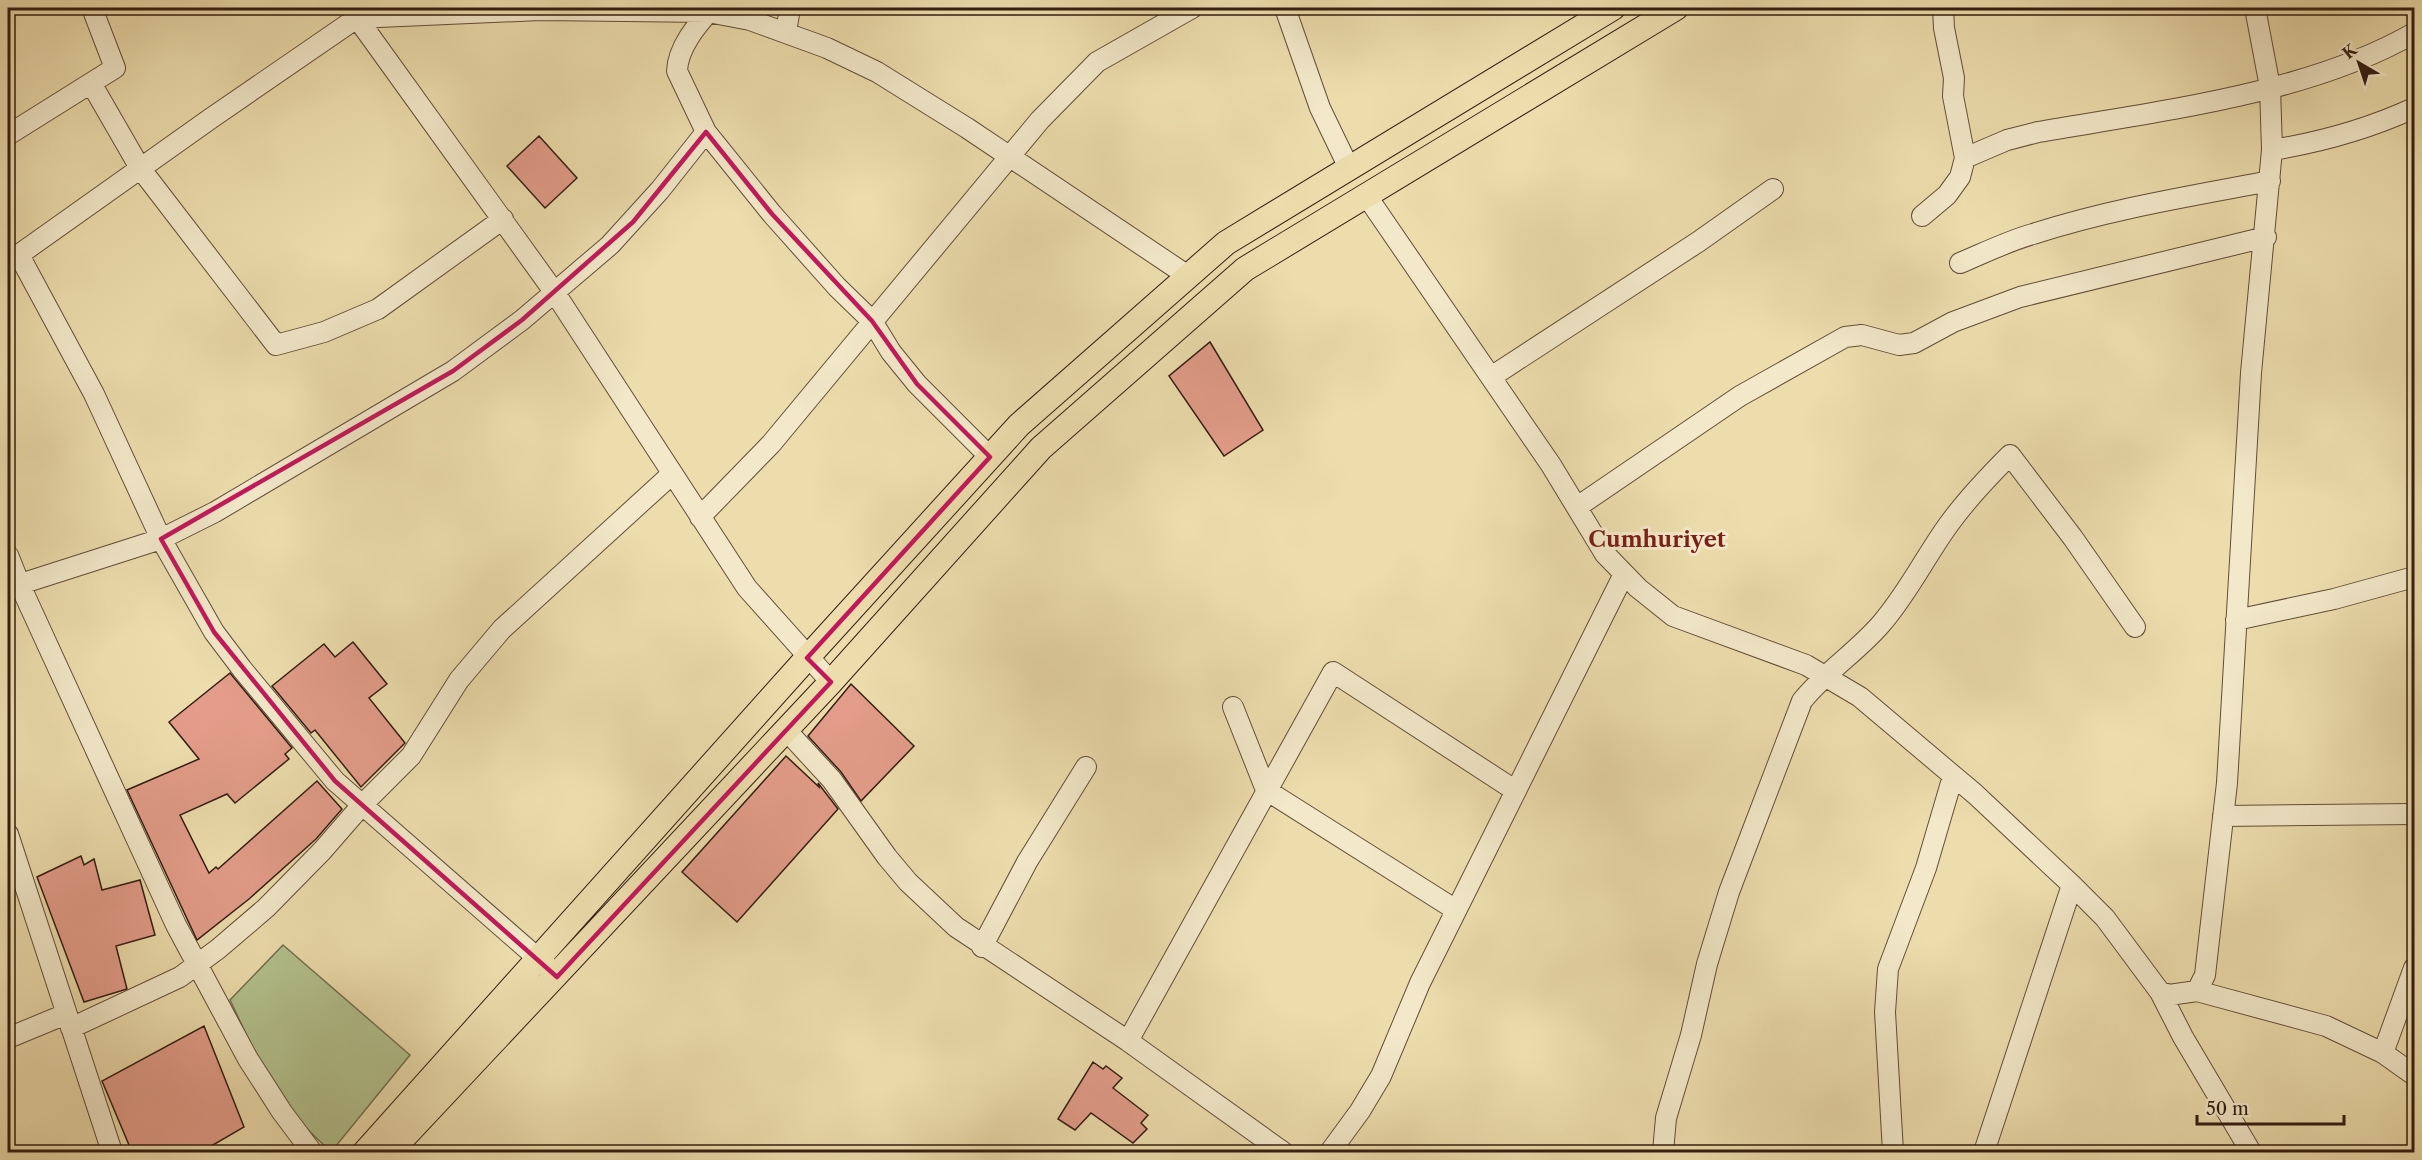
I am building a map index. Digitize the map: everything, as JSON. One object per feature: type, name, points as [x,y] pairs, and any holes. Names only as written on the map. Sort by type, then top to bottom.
[{"type":"main road","points":[[365,1152],[1018,425],[1226,243],[1613,8]]},
{"type":"main road","points":[[390,1152],[831,682],[1041,448],[1245,269],[1676,8]]},
{"type":"street","points":[[8,135],[116,68],[92,8]]},
{"type":"street","points":[[786,32],[790,8]]},
{"type":"street","points":[[700,517],[771,444],[1040,120],[1097,62],[1192,8]]},
{"type":"street","points":[[1285,8],[1320,108],[1349,168]]},
{"type":"street","points":[[1922,216],[1947,195],[1960,177],[1965,158],[1953,96],[1954,78],[1944,27],[1943,8]]},
{"type":"street","points":[[2198,991],[2205,975],[2223,816],[2251,374],[2266,237],[2272,150],[2270,87],[2255,8]]},
{"type":"street","points":[[710,10],[682,49],[677,71],[706,132],[772,214],[837,287],[872,321],[891,352],[917,384],[990,457]]},
{"type":"street","points":[[557,976],[335,781],[242,669],[214,632],[161,540],[94,394],[13,259],[360,11],[710,10],[786,32],[877,72],[1010,156],[1121,234],[1188,276]]},
{"type":"street","points":[[360,11],[555,293],[747,588],[807,658],[831,682]]},
{"type":"street","points":[[1965,158],[2007,140],[2038,132],[2232,96],[2346,67],[2415,33]]},
{"type":"street","points":[[91,83],[140,168],[276,345],[324,332],[378,309],[503,219]]},
{"type":"street","points":[[2272,150],[2320,142],[2382,123],[2415,108]]},
{"type":"street","points":[[14,587],[161,540],[215,512],[453,370],[555,293],[633,222],[706,132]]},
{"type":"street","points":[[1960,263],[2031,234],[2073,222],[2148,204],[2270,181]]},
{"type":"street","points":[[1491,377],[1698,242],[1773,189]]},
{"type":"street","points":[[1366,195],[1491,377],[1577,507],[1605,554],[1638,588],[1673,616],[1806,665],[1860,697],[1953,776],[2072,885],[2105,918],[2160,992],[2183,1037],[2251,1152]]},
{"type":"street","points":[[1577,507],[1740,396],[1845,337],[1862,335],[1899,345],[1914,344],[1953,322],[2020,297],[2266,237]]},
{"type":"street","points":[[1663,1152],[1666,1118],[1691,1035],[1707,964],[1729,892],[1799,708],[1810,690],[1854,652],[1882,623],[1908,588],[1947,526],[1987,478],[2010,455],[2073,538],[2135,627]]},
{"type":"street","points":[[8,1038],[69,1021],[180,976],[266,908],[322,851],[362,804],[397,773],[411,756],[459,680],[497,635],[520,611],[672,474]]},
{"type":"street","points":[[8,555],[14,587],[176,925],[199,963],[248,1059],[282,1112],[312,1152]]},
{"type":"street","points":[[1330,1152],[1360,1111],[1381,1076],[1420,983],[1624,574]]},
{"type":"street","points":[[2236,620],[2334,599],[2415,577]]},
{"type":"street","points":[[1128,1041],[1333,672],[1516,791]]},
{"type":"street","points":[[1233,707],[1266,790],[1456,910]]},
{"type":"street","points":[[786,730],[832,780],[908,882],[931,906],[982,946],[1128,1041],[1283,1152]]},
{"type":"street","points":[[982,946],[1027,862],[1086,767]]},
{"type":"street","points":[[1893,1152],[1886,1012],[1888,969],[1926,868],[1953,776]]},
{"type":"street","points":[[2223,816],[2415,814]]},
{"type":"street","points":[[8,834],[112,1152]]},
{"type":"street","points":[[1984,1152],[2072,885]]},
{"type":"street","points":[[2383,1053],[2415,968]]},
{"type":"street","points":[[2160,992],[2169,995],[2198,991],[2326,1026],[2383,1053],[2415,1075]]},
{"type":"highlighted area","points":[[706,132],[772,214],[872,321],[917,384],[990,457],[807,658],[831,682],[557,977],[335,781],[214,632],[161,539],[453,371],[522,320],[633,222]]},
{"type":"green space","points":[[283,945],[410,1055],[331,1152],[277,1100],[230,1000]]},
{"type":"building","points":[[539,136],[577,178],[545,208],[507,166]]},
{"type":"building","points":[[1210,342],[1263,430],[1224,456],[1169,376]]},
{"type":"building","points":[[353,642],[387,684],[369,698],[405,743],[361,787],[315,730],[311,733],[272,686],[324,644],[335,657]]},
{"type":"building","points":[[230,673],[292,748],[285,754],[289,759],[235,803],[227,794],[180,815],[209,873],[216,867],[218,869],[317,781],[342,809],[316,839],[249,899],[197,940],[127,790],[199,759],[169,722]]},
{"type":"building","points":[[851,684],[914,746],[861,801],[841,772],[808,736]]},
{"type":"building","points":[[786,756],[819,787],[818,783],[838,809],[737,922],[682,872]]},
{"type":"building","points":[[81,856],[84,865],[94,859],[102,890],[140,880],[155,935],[116,946],[127,989],[84,1002],[37,877]]},
{"type":"building","points":[[204,1026],[244,1127],[201,1152],[132,1152],[102,1081]]},
{"type":"building","points":[[1093,1062],[1103,1069],[1106,1066],[1122,1078],[1113,1088],[1148,1115],[1141,1123],[1147,1129],[1133,1143],[1091,1113],[1075,1130],[1058,1119]]},
{"type":"district","name":"Cumhuriyet","points":[[1657,539]]}]
